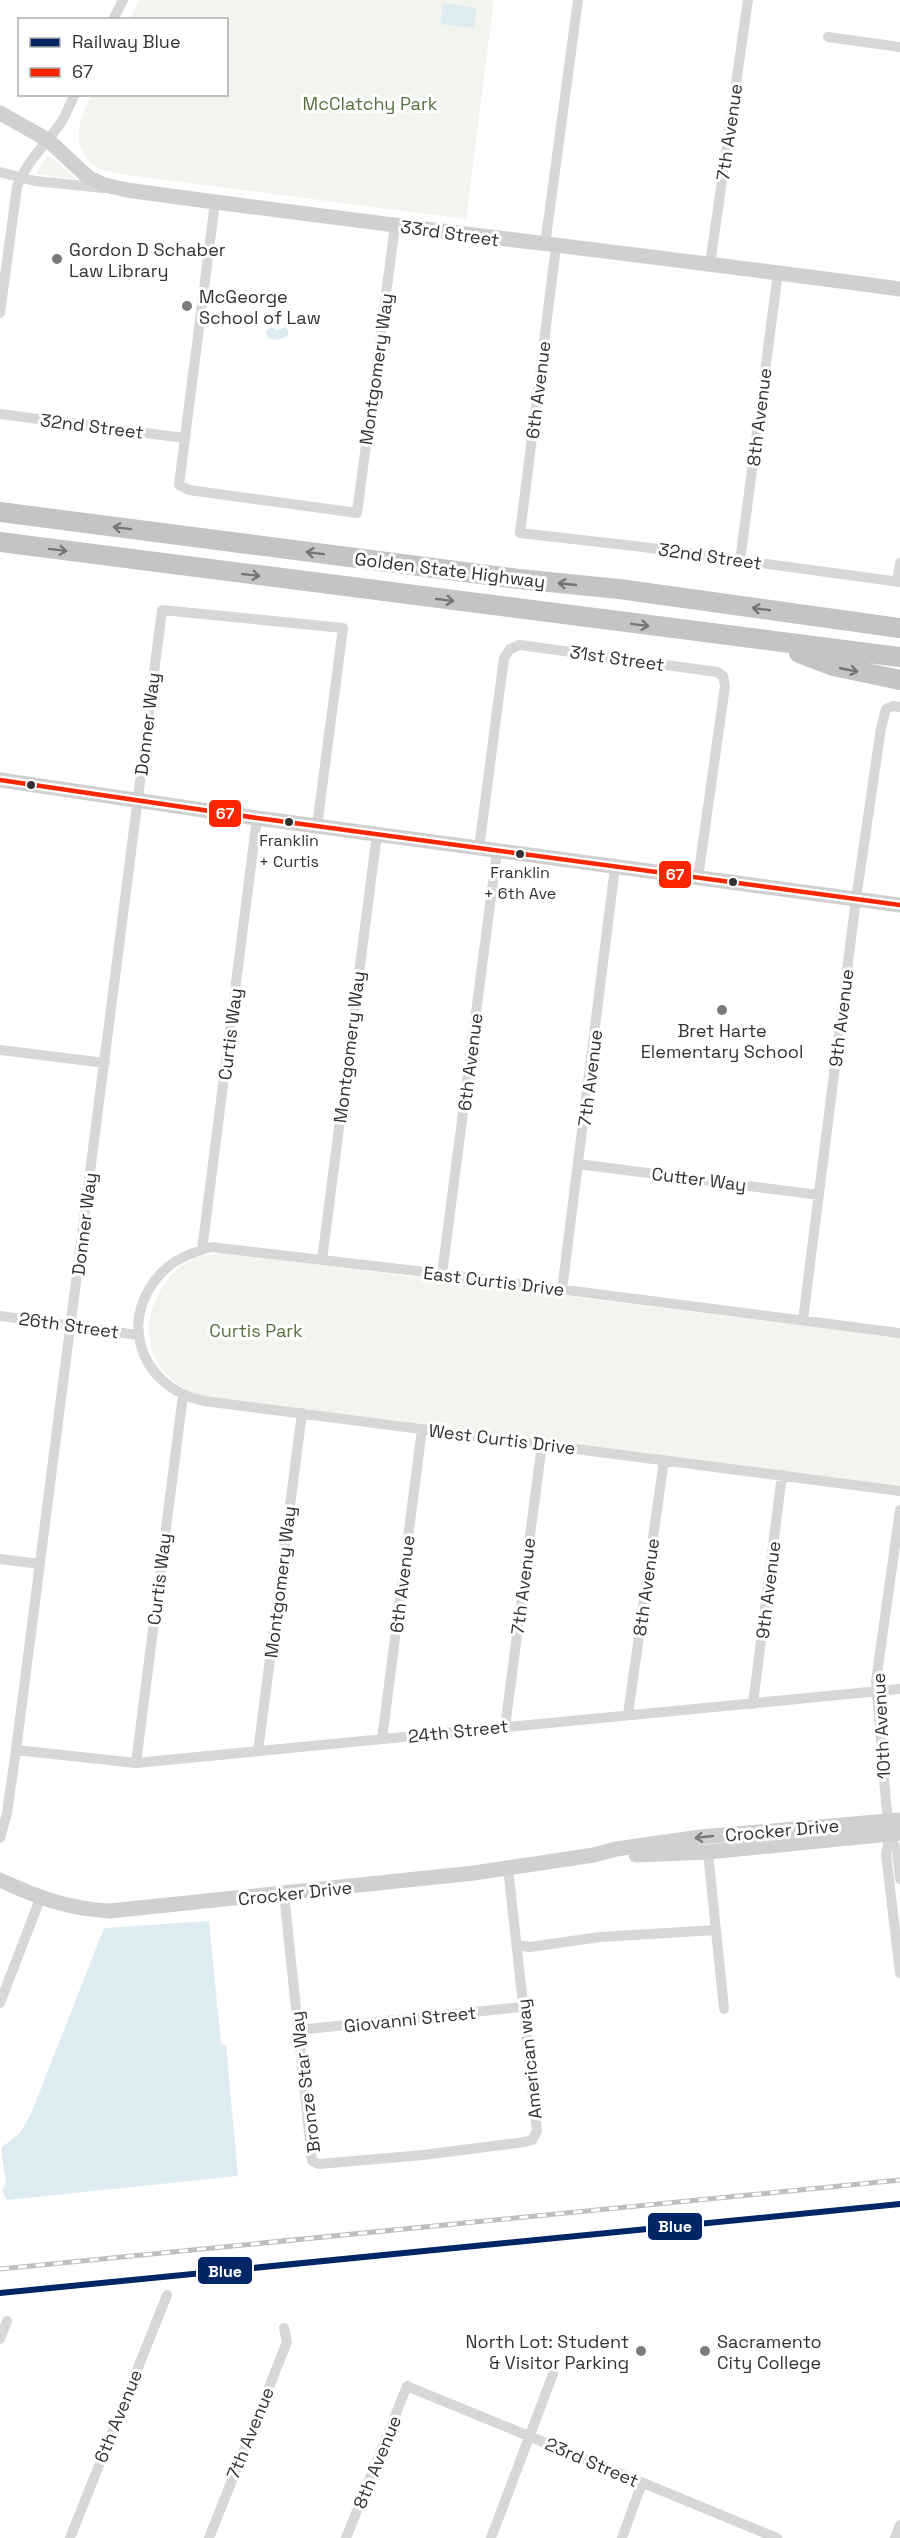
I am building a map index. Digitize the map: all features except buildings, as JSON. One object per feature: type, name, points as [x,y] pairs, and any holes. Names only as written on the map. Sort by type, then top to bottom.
[{"type":"highway","name":"Golden State Highway","points":[[0,512],[519,579],[619,589],[900,628]]},
{"type":"highway","name":"Golden State Highway","points":[[0,542],[774,643],[900,657]]},
{"type":"highway","points":[[819,618],[900,621]]},
{"type":"highway","points":[[774,643],[833,666],[900,680]]},
{"type":"street","points":[[114,18],[123,0]]},
{"type":"street","name":"6th Avenue","points":[[520,533],[578,0]]},
{"type":"street","name":"7th Avenue","points":[[710,264],[748,0]]},
{"type":"street","points":[[828,37],[900,47]]},
{"type":"street","points":[[0,314],[17,188],[21,176],[62,122],[74,96]]},
{"type":"street","points":[[0,113],[48,140],[89,178],[105,185],[127,190]]},
{"type":"street","name":"33rd Street","points":[[0,172],[35,181],[127,190],[900,290]]},
{"type":"street","points":[[184,438],[215,202]]},
{"type":"street","name":"Montgomery Way","points":[[184,438],[179,485],[189,490],[357,513],[395,226]]},
{"type":"street","name":"8th Avenue","points":[[740,561],[778,273]]},
{"type":"street","name":"32nd Street","points":[[0,414],[184,438]]},
{"type":"street","name":"32nd Street","points":[[520,533],[644,547],[899,582]]},
{"type":"street","points":[[899,582],[900,563]]},
{"type":"street","name":"Donner Way","points":[[0,1838],[7,1813],[40,1564],[162,610],[343,628],[317,826]]},
{"type":"street","name":"31st Street","points":[[479,848],[504,658],[510,649],[520,645],[531,646],[717,672],[723,676],[725,686],[698,878]]},
{"type":"street","name":"9th Avenue","points":[[803,1320],[856,899],[884,717],[886,710],[893,706],[900,708]]},
{"type":"street","points":[[0,780],[257,818],[900,905]]},
{"type":"street","name":"Curtis Way","points":[[202,1250],[257,818]]},
{"type":"street","name":"Montgomery Way","points":[[322,1260],[377,834]]},
{"type":"street","name":"6th Avenue","points":[[442,1274],[497,851]]},
{"type":"street","name":"7th Avenue","points":[[562,1290],[615,867]]},
{"type":"street","points":[[0,1050],[105,1063]]},
{"type":"street","name":"Cutter Way","points":[[579,1164],[819,1195]]},
{"type":"street","name":"East Curtis Drive","points":[[138,1335],[141,1309],[159,1278],[169,1267],[202,1250],[224,1248],[900,1333]]},
{"type":"street","name":"26th Street","points":[[0,1316],[138,1335]]},
{"type":"street","name":"West Curtis Drive","points":[[138,1335],[140,1347],[162,1382],[183,1395],[204,1401],[900,1491]]},
{"type":"street","name":"Curtis Way","points":[[136,1763],[183,1395]]},
{"type":"street","name":"Montgomery Way","points":[[258,1751],[302,1413]]},
{"type":"street","name":"6th Avenue","points":[[382,1739],[422,1429]]},
{"type":"street","name":"7th Avenue","points":[[505,1727],[542,1444]]},
{"type":"street","name":"8th Avenue","points":[[628,1714],[664,1460]]},
{"type":"street","name":"9th Avenue","points":[[753,1704],[782,1475]]},
{"type":"street","name":"10th Avenue","points":[[900,1510],[876,1681],[900,1880]]},
{"type":"street","points":[[0,1558],[40,1564]]},
{"type":"street","name":"24th Street","points":[[15,1750],[136,1763],[900,1689]]},
{"type":"street","name":"10th Avenue","points":[[894,1827],[886,1854],[900,1973]]},
{"type":"street","name":"Crocker Drive","points":[[594,1855],[708,1852],[894,1827]]},
{"type":"street","name":"Crocker Drive","points":[[0,1880],[40,1899],[72,1908],[110,1911],[508,1868],[700,1837],[894,1827]]},
{"type":"street","points":[[708,1852],[724,2009]]},
{"type":"street","name":"American way","points":[[423,2155],[514,2144],[532,2140],[537,2131],[508,1868]]},
{"type":"street","name":"Bronze Star Way","points":[[284,1894],[312,2161],[319,2164],[423,2155]]},
{"type":"street","points":[[0,2003],[40,1899]]},
{"type":"street","points":[[517,1945],[530,1947],[600,1937],[716,1930]]},
{"type":"street","name":"Giovanni Street","points":[[298,2030],[522,2007]]},
{"type":"street","name":"6th Avenue","points":[[70,2538],[167,2295]]},
{"type":"street","points":[[0,2339],[7,2321]]},
{"type":"street","name":"7th Avenue","points":[[209,2538],[287,2342],[284,2328]]},
{"type":"street","points":[[491,2538],[553,2373]]},
{"type":"street","name":"8th Avenue","points":[[346,2538],[407,2386]]},
{"type":"street","name":"23rd Street","points":[[407,2386],[642,2482],[757,2535],[777,2538]]},
{"type":"street","points":[[622,2538],[642,2482]]},
{"type":"street","points":[[895,2538],[900,2525]]},
{"type":"green space","name":"McClatchy Park","points":[[139,0],[494,0],[466,219],[120,174],[96,167],[86,157],[79,140],[81,122],[92,96],[228,96],[228,18],[130,18]]},
{"type":"green space","points":[[50,156],[76,180],[36,174],[45,159]]},
{"type":"green space","name":"Curtis Park","points":[[226,1253],[900,1338],[900,1487],[206,1398],[187,1390],[160,1366],[149,1335],[150,1318],[156,1300],[166,1282],[178,1269],[198,1257]]},
{"type":"shaded area","points":[[443,3],[476,8],[474,28],[440,24]]},
{"type":"shaded area","points":[[271,327],[277,330],[286,327],[288,336],[279,340],[269,339],[265,332]]},
{"type":"shaded area","points":[[209,1921],[221,2044],[226,2045],[238,2176],[7,2200],[2,2191],[6,2183],[1,2148],[20,2133],[31,2114],[104,1928]]},
{"type":"railway","points":[[0,2269],[900,2180]]},
{"type":"rail line","name":"Blue","points":[[0,2293],[900,2204]]},
{"type":"transit line","name":"67","points":[[0,780],[257,818],[900,905]]},
{"type":"place","name":"Gordon D Schaber Law Library","points":[[57,259]]},
{"type":"place","name":"McGeorge School of Law","points":[[187,306]]},
{"type":"place","name":"Franklin + Curtis","points":[[289,822]]},
{"type":"place","name":"Franklin + 6th Ave","points":[[520,854]]},
{"type":"place","name":"Bret Harte Elementary School","points":[[722,1010]]},
{"type":"place","name":"North Lot: Student & Visitor Parking","points":[[641,2351]]},
{"type":"place","name":"Sacramento City College","points":[[705,2351]]}]
